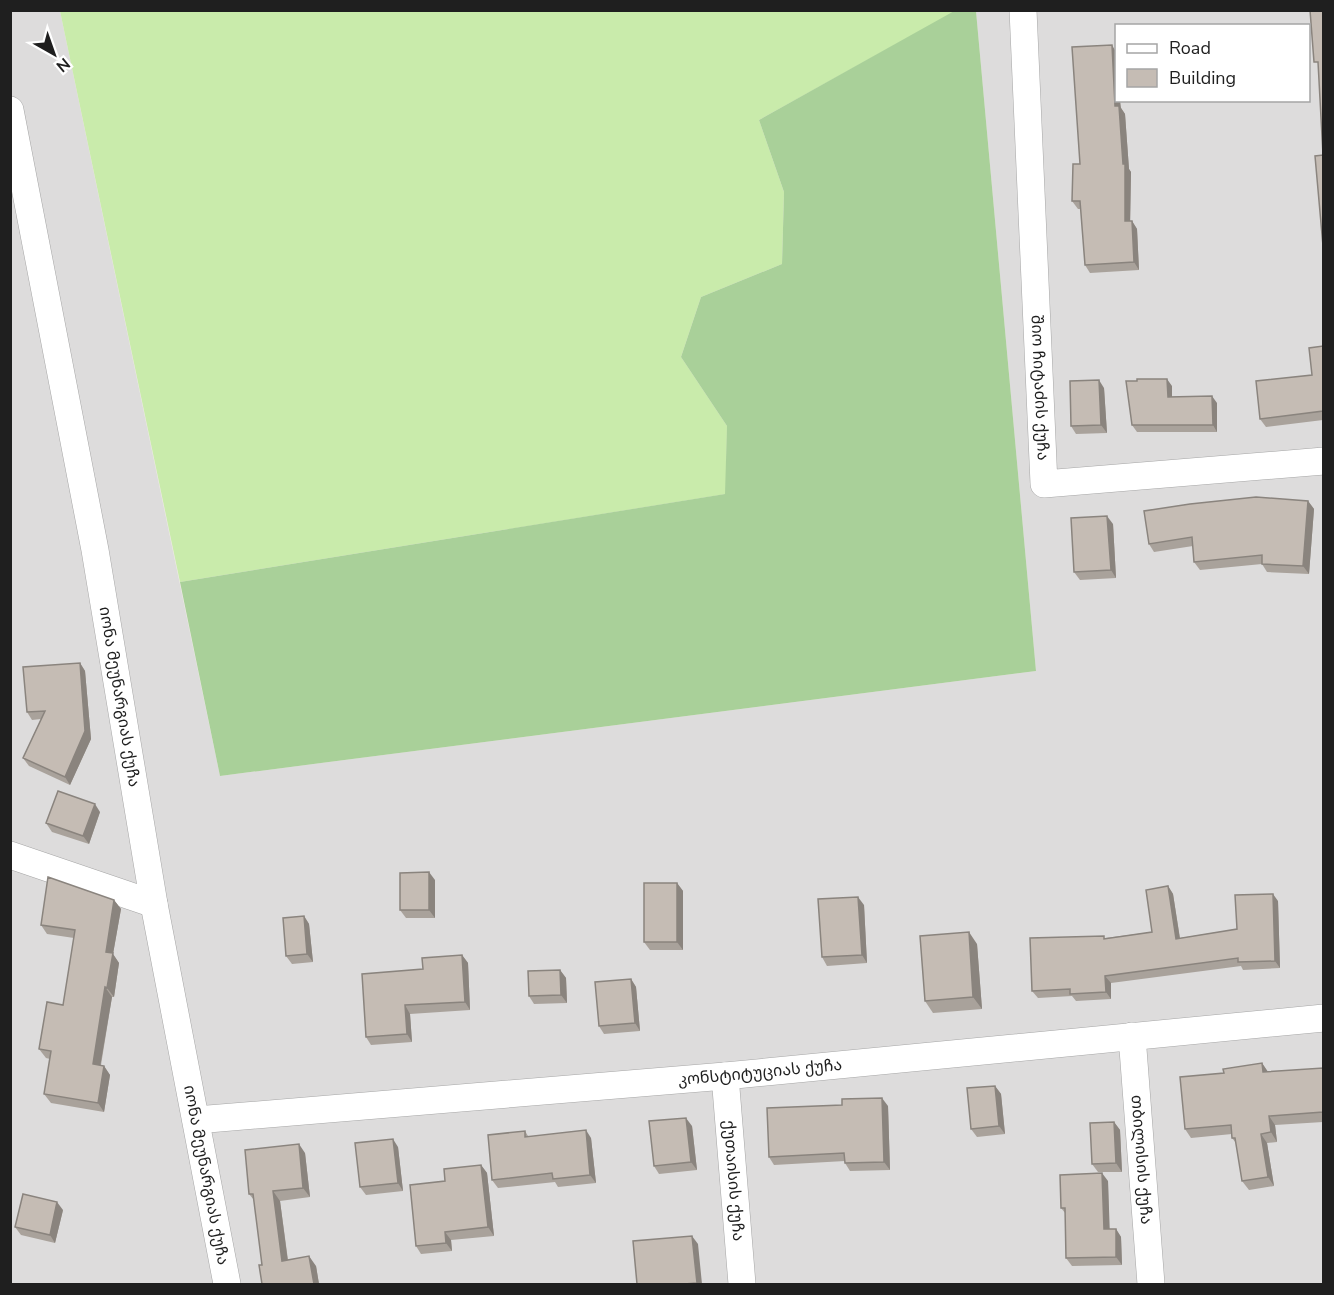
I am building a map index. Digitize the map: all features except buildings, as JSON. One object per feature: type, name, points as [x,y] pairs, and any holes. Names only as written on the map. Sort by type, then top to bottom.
[{"type":"street","name":"შიო ჩიტაძის ქუჩა","points":[[1023,10],[1044,484],[1323,461]]},
{"type":"street","name":"იონა მეუნარგიას ქუჩა","points":[[10,110],[94,550],[154,904],[226,1284]]},
{"type":"street","points":[[10,855],[154,904]]},
{"type":"street","name":"კონსტიტუციას ქუჩა","points":[[196,1120],[725,1076],[1323,1018]]},
{"type":"street","name":"თბილისის ქუჩა","points":[[1132,1036],[1151,1284]]},
{"type":"street","name":"ქუთაისის ქუჩა","points":[[725,1076],[742,1284]]},
{"type":"shaded area","points":[[10,11],[60,11],[220,776],[1036,671],[976,11],[1323,11],[1323,1284],[11,1284]]},
{"type":"green space","points":[[956,10],[976,11],[1036,671],[220,776],[180,582],[725,494],[727,426],[681,357],[701,297],[782,264],[784,192],[759,120]]},
{"type":"green space","points":[[60,11],[956,11],[759,120],[784,192],[782,264],[701,297],[681,357],[727,426],[726,494],[180,582]]}]
